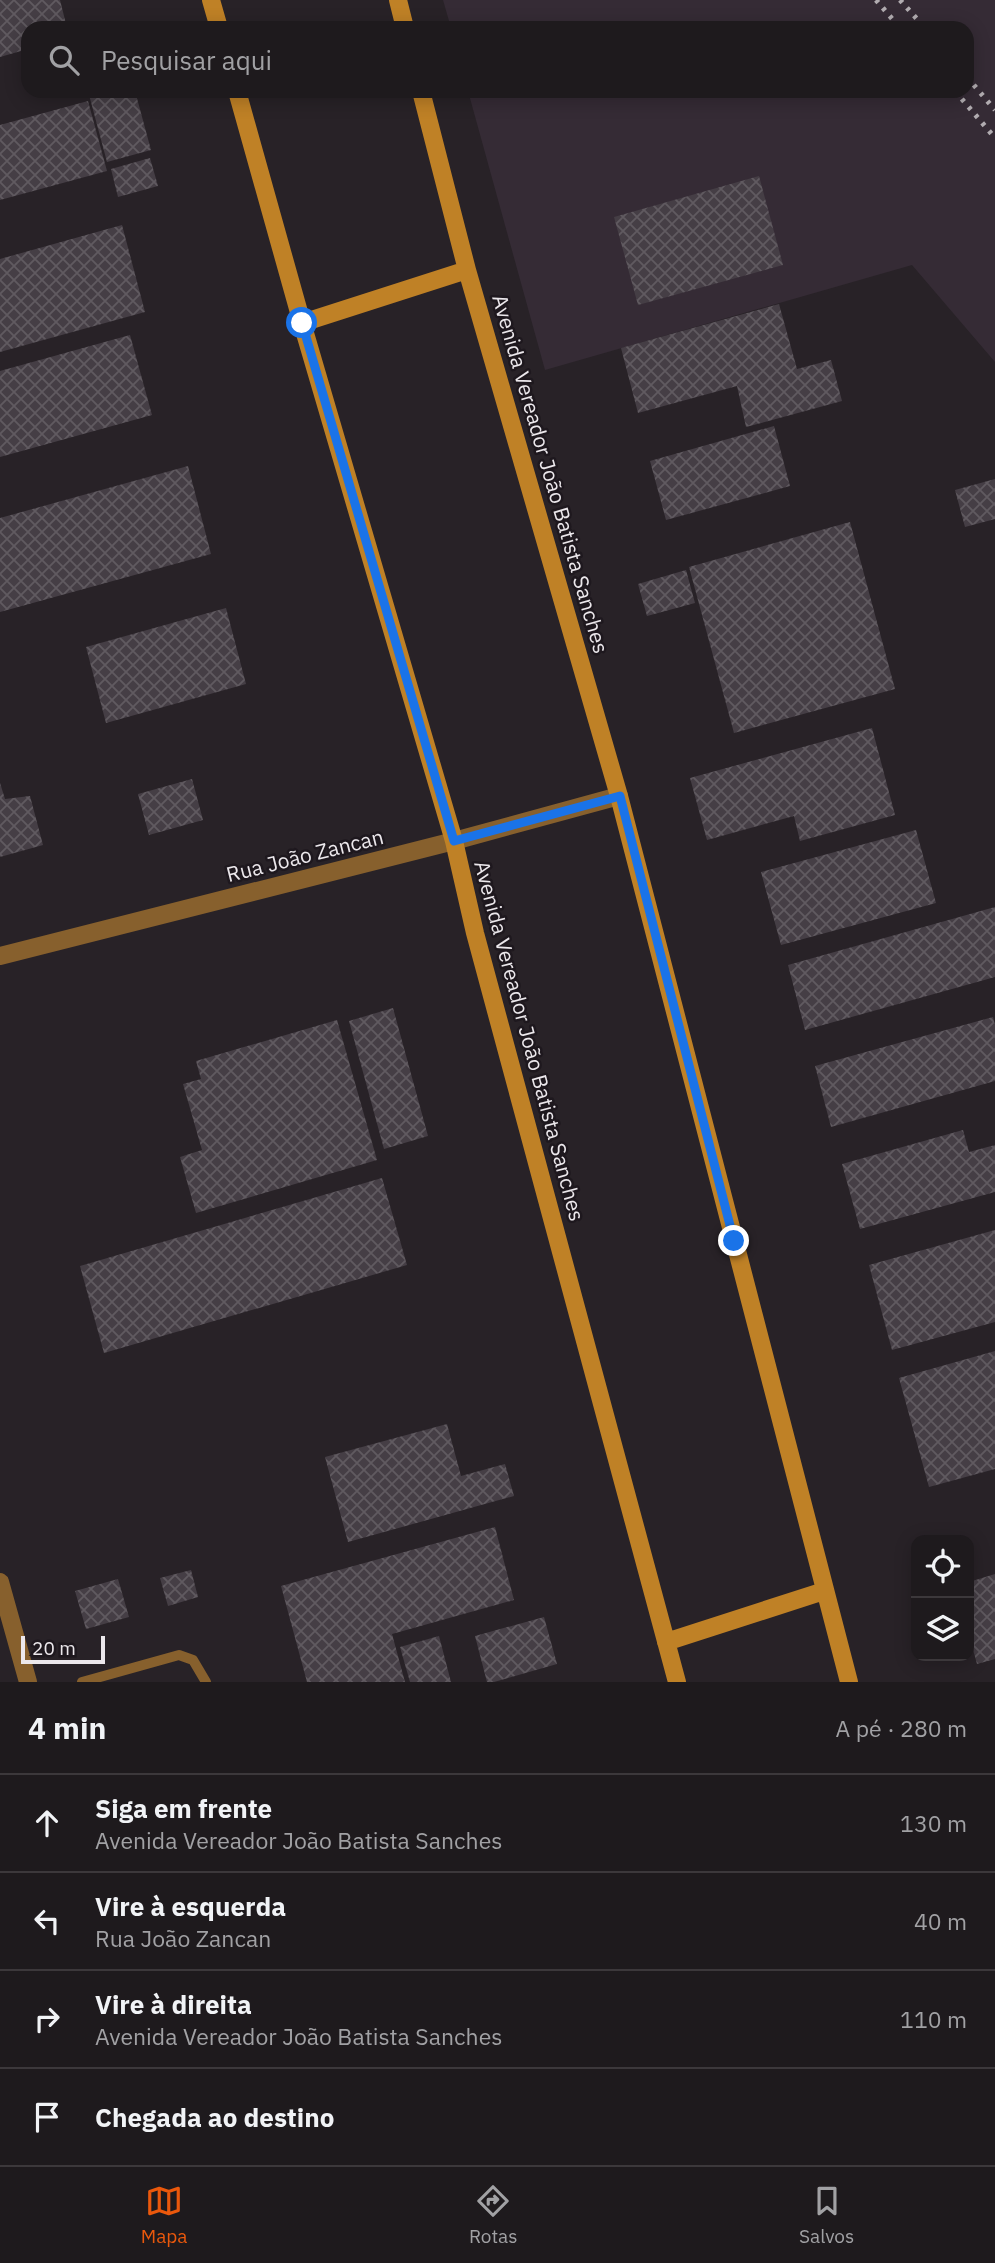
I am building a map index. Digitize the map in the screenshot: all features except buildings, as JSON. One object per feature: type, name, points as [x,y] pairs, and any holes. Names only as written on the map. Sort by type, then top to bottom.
[{"type":"street","points":[[211,0],[217,21]]},
{"type":"street","points":[[398,0],[403,21]]},
{"type":"street","name":"Avenida Vereador João Batista Sanches","points":[[239,98],[454,841],[479,946],[677,1682]]},
{"type":"street","name":"Avenida Vereador João Batista Sanches","points":[[423,98],[467,270],[620,796],[849,1682]]},
{"type":"street","points":[[302,323],[467,270]]},
{"type":"street","name":"Rua João Zancan","points":[[0,956],[620,796]]},
{"type":"street","points":[[0,1581],[28,1682]]},
{"type":"street","points":[[666,1642],[824,1591]]},
{"type":"lane","points":[[82,1682],[179,1655],[193,1660],[206,1682]]},
{"type":"shaded area","points":[[443,0],[995,0],[995,362],[912,265],[545,370],[470,98],[974,98],[974,21],[449,21]]},
{"type":"railway","points":[[876,0],[894,21]]},
{"type":"railway","points":[[900,0],[919,21]]},
{"type":"railway","points":[[974,85],[995,110]]},
{"type":"railway","points":[[961,98],[995,138]]},
{"type":"route","points":[[302,323],[454,841],[620,796],[734,1241]]}]
